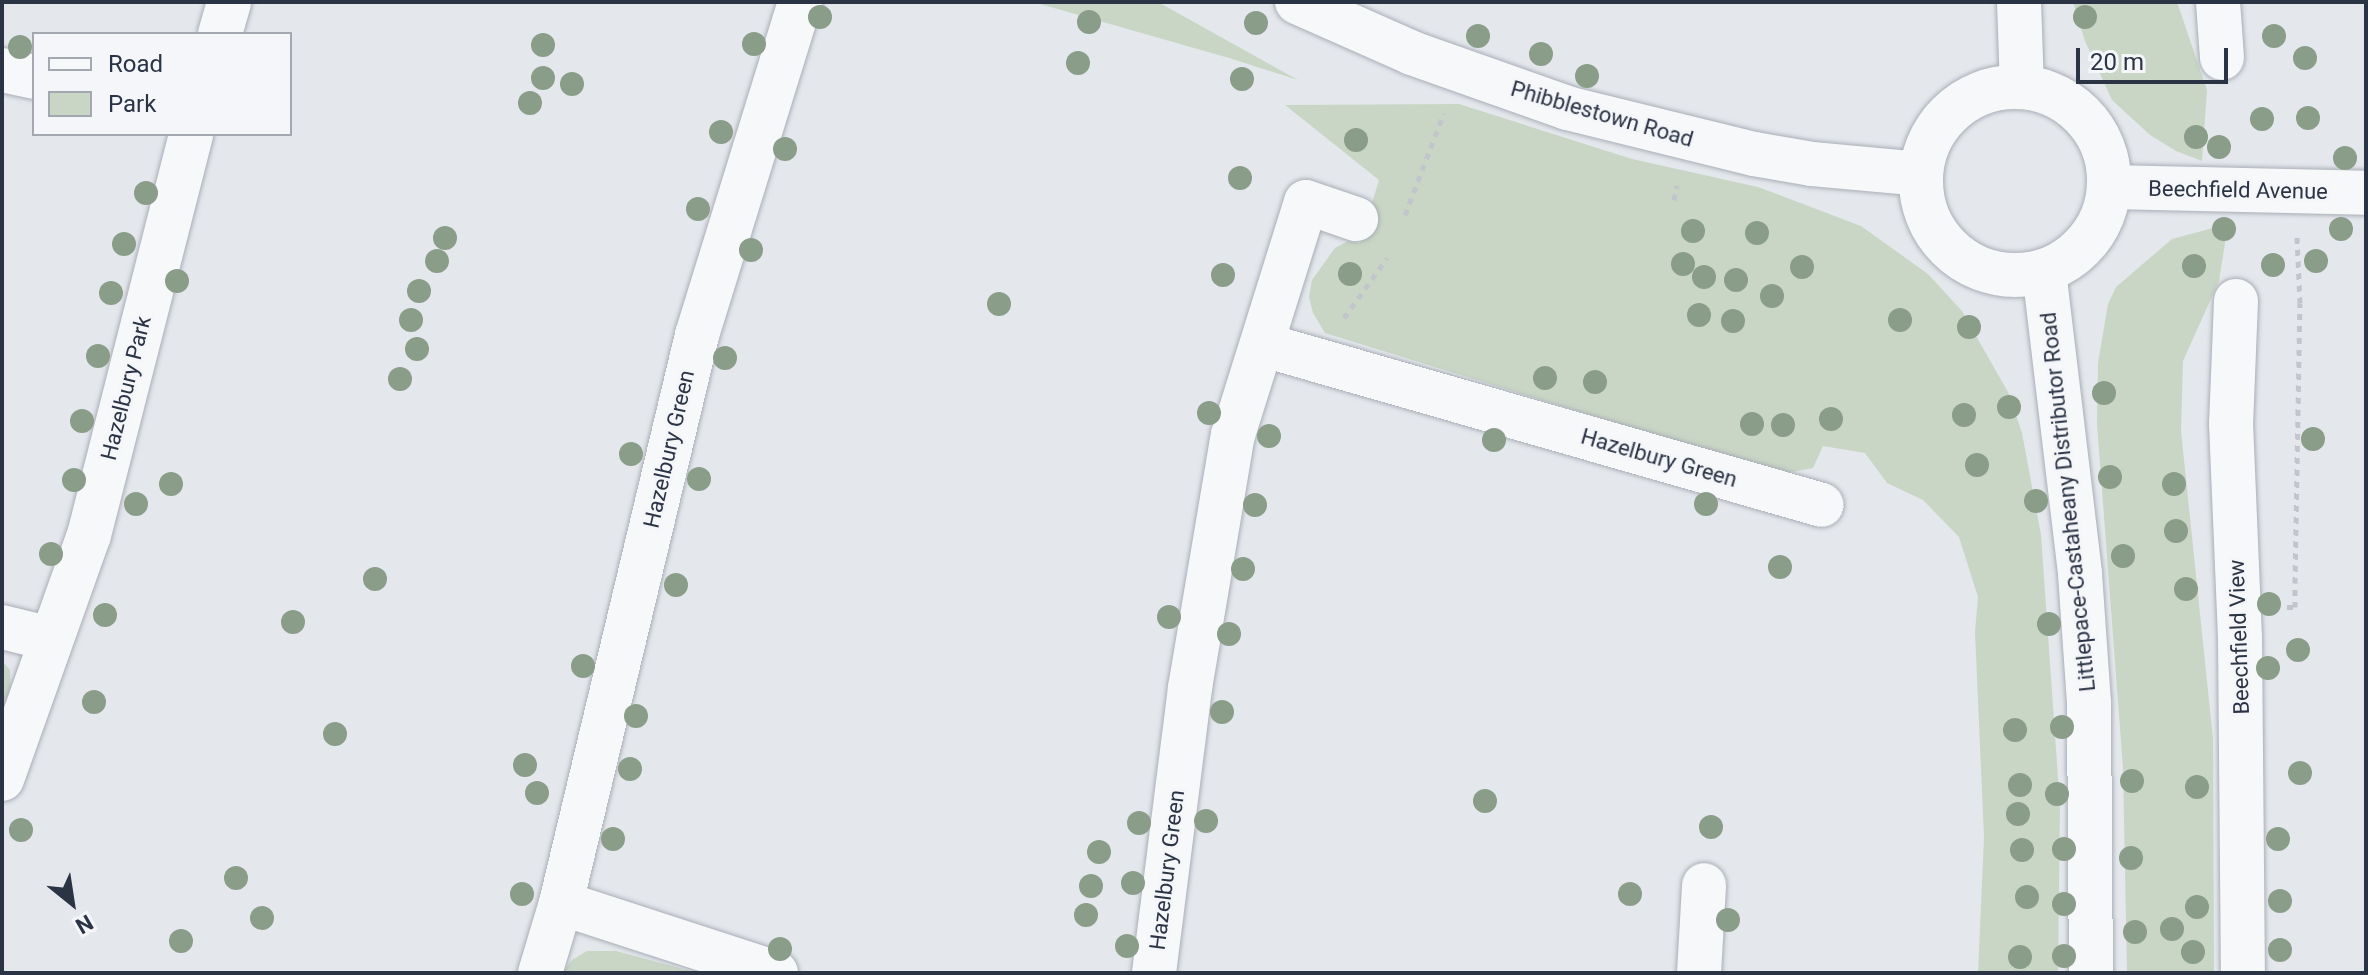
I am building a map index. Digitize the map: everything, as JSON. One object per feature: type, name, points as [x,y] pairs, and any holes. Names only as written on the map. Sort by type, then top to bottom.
[{"type":"street","points":[[221,32],[229,2]]},
{"type":"street","name":"Hazelbury Green","points":[[540,973],[561,903],[697,335],[800,2]]},
{"type":"street","name":"Phibblestown Road","points":[[1297,2],[1412,53],[1567,108],[1687,141],[1754,154],[1812,164],[1921,174]]},
{"type":"street","points":[[2019,2],[2022,87]]},
{"type":"street","points":[[2218,2],[2222,58]]},
{"type":"street","points":[[2,70],[32,77]]},
{"type":"street","points":[[2022,87],[2051,94],[2076,109],[2095,131],[2107,157],[2110,187],[2104,214],[2090,239],[2070,258],[2044,271],[2014,276],[1983,270],[1957,255],[1936,232],[1924,204],[1921,174],[1928,145],[1944,121],[1966,101],[1993,90],[2022,87]]},
{"type":"street","name":"Hazelbury Park","points":[[2,779],[89,535],[190,136]]},
{"type":"street","name":"Beechfield Avenue","points":[[2110,187],[2366,193]]},
{"type":"street","name":"Hazelbury Green","points":[[1154,973],[1190,688],[1233,435],[1264,345],[1306,202],[1356,219]]},
{"type":"street","name":"Littlepace-Castaheany Distributor Road","points":[[2044,271],[2080,574],[2089,703],[2091,973]]},
{"type":"street","name":"Beechfield View","points":[[2236,301],[2231,423],[2240,638],[2243,973]]},
{"type":"street","name":"Hazelbury Green","points":[[1264,345],[1822,505]]},
{"type":"street","points":[[2,627],[51,639]]},
{"type":"street","points":[[1699,973],[1704,885]]},
{"type":"street","points":[[561,903],[776,973]]},
{"type":"path","points":[[2280,607],[2295,607],[2300,303],[2297,230]]},
{"type":"green space","points":[[1033,2],[1158,2],[1298,80],[1229,58]]},
{"type":"green space","points":[[2073,2],[2177,2],[2207,90],[2202,161],[2176,151],[2150,135],[2112,100],[2085,41]]},
{"type":"green space","points":[[1459,104],[1632,159],[1758,187],[1861,226],[1928,274],[1962,311],[2009,394],[2022,433],[2041,535],[2060,806],[2058,973],[1978,973],[1984,837],[1975,632],[1978,597],[1959,537],[1923,500],[1887,483],[1865,453],[1823,446],[1813,468],[1781,474],[1325,333],[1313,313],[1309,297],[1312,280],[1335,248],[1348,241],[1360,243],[1379,180],[1285,105]]},
{"type":"green space","points":[[2228,224],[2219,281],[2183,361],[2181,431],[2213,739],[2214,973],[2127,973],[2123,768],[2097,424],[2098,363],[2108,304],[2116,287],[2172,239]]},
{"type":"green space","points":[[2,661],[10,670],[11,699],[2,728]]},
{"type":"green space","points":[[587,951],[616,951],[698,973],[562,973],[572,960]]}]
